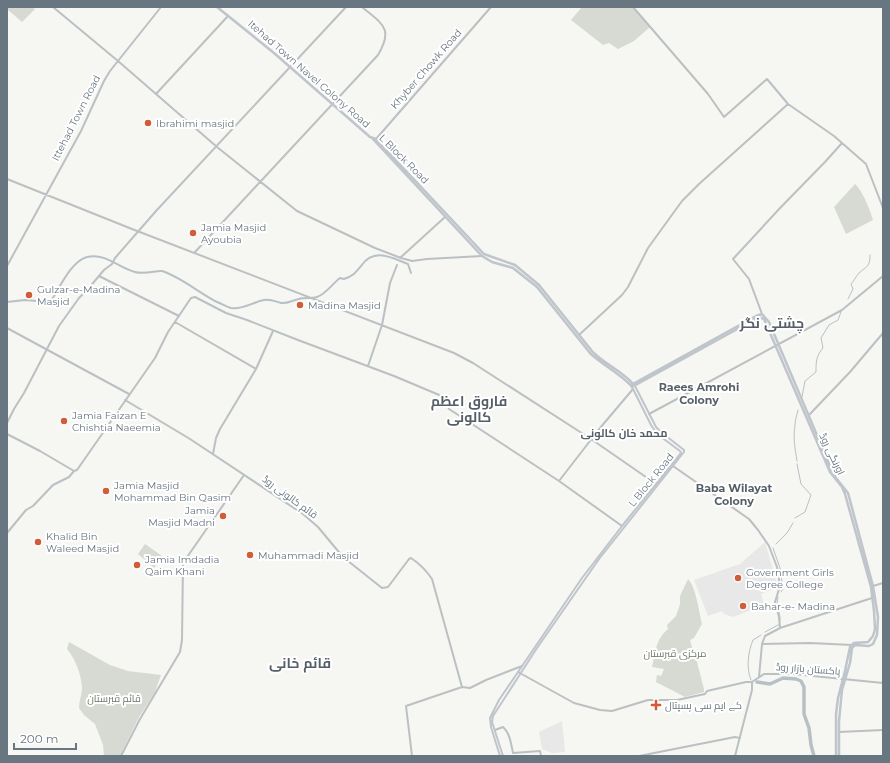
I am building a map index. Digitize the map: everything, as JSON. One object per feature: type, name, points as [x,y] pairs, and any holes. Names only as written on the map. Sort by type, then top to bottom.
[{"type":"main road","name":"Itehad Town Navel Colony Road","points":[[217,7],[372,138]]},
{"type":"main road","name":"L Block Road","points":[[372,138],[483,255]]},
{"type":"main road","name":"L Block Road","points":[[375,140],[445,217],[483,255],[516,266],[539,285],[600,359],[633,386],[656,427],[684,451],[582,578],[521,666],[493,716],[492,722],[503,756]]},
{"type":"main road","name":"L Block Road","points":[[500,756],[492,731],[490,718],[506,688],[525,666],[588,575],[681,452],[657,434],[651,425],[633,386],[590,353],[537,287],[509,264]]},
{"type":"main road","name":"اورنگی روڈ","points":[[762,314],[768,322],[830,472],[842,487],[845,494],[870,587],[875,624],[873,636],[866,643],[854,643],[853,645]]},
{"type":"main road","points":[[633,386],[762,314]]},
{"type":"main road","name":"اورنگی روڈ","points":[[633,386],[759,317],[764,319],[809,415],[830,466],[836,478],[848,493],[873,586],[878,617],[877,635],[872,645],[853,645]]},
{"type":"main road","points":[[836,756],[836,714],[838,698],[850,663],[853,645]]},
{"type":"main road","points":[[839,756],[839,732],[844,679]]},
{"type":"street","points":[[53,7],[217,147],[297,211],[400,259],[412,261],[483,255]]},
{"type":"street","name":"Ittehad Town Road","points":[[7,266],[81,131],[104,81],[160,7]]},
{"type":"street","points":[[7,423],[59,326],[79,298],[112,264],[138,231],[346,7]]},
{"type":"street","points":[[195,253],[378,55],[385,41],[385,29],[381,23],[362,7]]},
{"type":"street","name":"Khyber Chowk Road","points":[[375,140],[491,7]]},
{"type":"street","points":[[633,7],[706,92],[724,117],[767,79],[788,104],[834,136],[866,164],[883,208]]},
{"type":"street","points":[[156,94],[228,16]]},
{"type":"street","points":[[579,335],[622,295],[628,287],[648,248],[682,201],[788,104]]},
{"type":"street","name":"اورنگی روڈ","points":[[762,314],[749,279],[733,259],[781,206],[842,143]]},
{"type":"street","points":[[7,179],[305,296],[382,324],[460,357],[591,439],[656,484]]},
{"type":"street","points":[[400,259],[445,217]]},
{"type":"street","points":[[368,366],[382,324],[390,283],[397,265]]},
{"type":"street","points":[[99,276],[179,316]]},
{"type":"street","points":[[649,414],[842,310],[883,276]]},
{"type":"street","points":[[7,533],[26,510],[33,506],[50,487],[69,476],[80,467],[155,358],[175,322],[191,298],[195,297],[226,313],[368,366],[444,397],[449,410],[559,481],[623,527]]},
{"type":"street","points":[[175,322],[256,369]]},
{"type":"street","points":[[7,328],[129,394]]},
{"type":"street","points":[[213,454],[216,438],[256,369],[273,331]]},
{"type":"street","points":[[809,415],[848,375],[883,333]]},
{"type":"street","points":[[559,481],[633,386]]},
{"type":"street","name":"قائم کالونی روڈ","points":[[125,400],[185,435],[303,514],[318,528],[343,557],[382,588],[388,587],[406,561],[411,558],[424,568],[432,579],[462,687]]},
{"type":"street","points":[[7,434],[74,471]]},
{"type":"street","points":[[673,466],[749,519],[769,546],[777,567],[780,586],[775,602],[780,628]]},
{"type":"street","points":[[121,756],[140,719],[179,654],[182,640],[183,563],[244,475]]},
{"type":"street","points":[[873,586],[883,583]]},
{"type":"street","points":[[759,677],[762,644],[765,636],[780,628],[872,598]]},
{"type":"street","points":[[762,644],[797,643],[853,645]]},
{"type":"street","points":[[412,756],[406,706],[456,688],[470,688],[486,680],[521,666],[525,666]]},
{"type":"street","points":[[519,672],[574,703],[600,710],[612,711],[648,700],[685,698],[705,694],[707,691],[752,682],[752,690],[735,756]]},
{"type":"street","name":"پاکستان بازار روڈ","points":[[752,682],[764,674],[800,674],[883,683]]},
{"type":"street","points":[[495,730],[503,727],[505,729],[508,733],[513,753],[540,751],[541,756]]},
{"type":"street","points":[[839,732],[883,730]]},
{"type":"street","points":[[639,756],[735,737],[740,738]]},
{"type":"shaded area","name":"Government Girls Degree College","points":[[765,542],[778,587],[761,594],[764,605],[733,617],[724,614],[722,611],[708,616],[694,580],[740,564]]},
{"type":"shaded area","points":[[562,721],[565,752],[552,753],[542,749],[539,732]]},
{"type":"green space","points":[[7,7],[32,7],[35,9],[22,22],[7,9]]},
{"type":"green space","points":[[582,7],[633,7],[650,27],[634,41],[618,49],[609,43],[603,45],[571,20]]},
{"type":"green space","points":[[855,184],[866,200],[873,220],[846,234],[834,207]]},
{"type":"green space","points":[[145,544],[162,556],[154,568],[138,554]]},
{"type":"green space","name":"مرکزی قبرستان","points":[[688,579],[695,594],[702,624],[694,638],[690,640],[694,654],[697,658],[704,692],[685,697],[656,682],[657,675],[661,676],[664,669],[652,667],[658,642],[668,629],[667,625],[676,616],[680,604],[680,596]]},
{"type":"green space","name":"قائم قبرستان","points":[[69,642],[110,665],[128,671],[161,675],[155,692],[139,717],[120,756],[104,756],[103,745],[95,724],[84,715],[79,708],[82,690],[81,683],[75,662],[67,649]]},
{"type":"waterway","points":[[7,302],[25,300],[51,301],[66,276],[76,264],[87,257],[94,256],[101,257],[135,272],[143,273],[162,271],[176,277],[229,308],[244,307],[264,300],[283,303],[301,298],[320,296],[340,278],[344,279],[352,275],[366,260],[377,255],[390,257],[408,264],[411,273]]},
{"type":"waterway","points":[[848,299],[853,289],[851,284],[859,273],[868,266],[870,255]]},
{"type":"waterway","points":[[802,397],[805,381],[816,372],[817,359],[823,348],[821,338],[829,325],[838,320],[841,312]]},
{"type":"waterway","points":[[797,461],[794,434],[798,410]]},
{"type":"waterway","points":[[795,518],[805,512],[811,495],[801,484],[797,464]]},
{"type":"waterway","points":[[776,544],[787,533],[793,523]]},
{"type":"waterway","points":[[773,548],[780,568],[783,589],[781,592]]},
{"type":"waterway","points":[[778,597],[777,603],[780,621]]},
{"type":"waterway","points":[[765,632],[780,624]]},
{"type":"waterway","points":[[751,680],[748,665],[750,650],[753,640],[761,635]]},
{"type":"waterway","points":[[757,682],[770,684],[783,678],[801,681],[804,687],[804,714],[809,728],[814,756]]},
{"type":"place","name":"Ibrahimi masjid","points":[[148,123]]},
{"type":"place","name":"Jamia Masjid Ayoubia","points":[[193,233]]},
{"type":"place","name":"Gulzar-e-Madina Masjid","points":[[29,295]]},
{"type":"place","name":"Madina Masjid","points":[[300,305]]},
{"type":"place","name":"Jamia Faizan E Chishtia Naeemia","points":[[64,421]]},
{"type":"place","name":"Jamia Masjid Mohammad Bin Qasim","points":[[106,491]]},
{"type":"place","name":"Jamia Masjid Madni","points":[[223,516]]},
{"type":"place","name":"Khalid Bin Waleed Masjid","points":[[38,542]]},
{"type":"place","name":"Muhammadi Masjid","points":[[250,555]]},
{"type":"place","name":"Jamia Imdadia Qaim Khani","points":[[137,565]]},
{"type":"place","name":"Government Girls Degree College","points":[[738,578]]},
{"type":"place","name":"Bahar-e- Madina","points":[[743,606]]},
{"type":"place","name":"کے ایم سی ہسپتال","points":[[656,705]]},
{"type":"district","name":"چشتی نگر","points":[[772,323]]},
{"type":"district","name":"Raees Amrohi Colony","points":[[699,393]]},
{"type":"district","name":"فاروق اعظم کالونی","points":[[469,410]]},
{"type":"district","name":"محمد خان کالونی","points":[[624,433]]},
{"type":"district","name":"Baba Wilayat Colony","points":[[734,494]]},
{"type":"district","name":"قائم خانى","points":[[300,663]]}]
